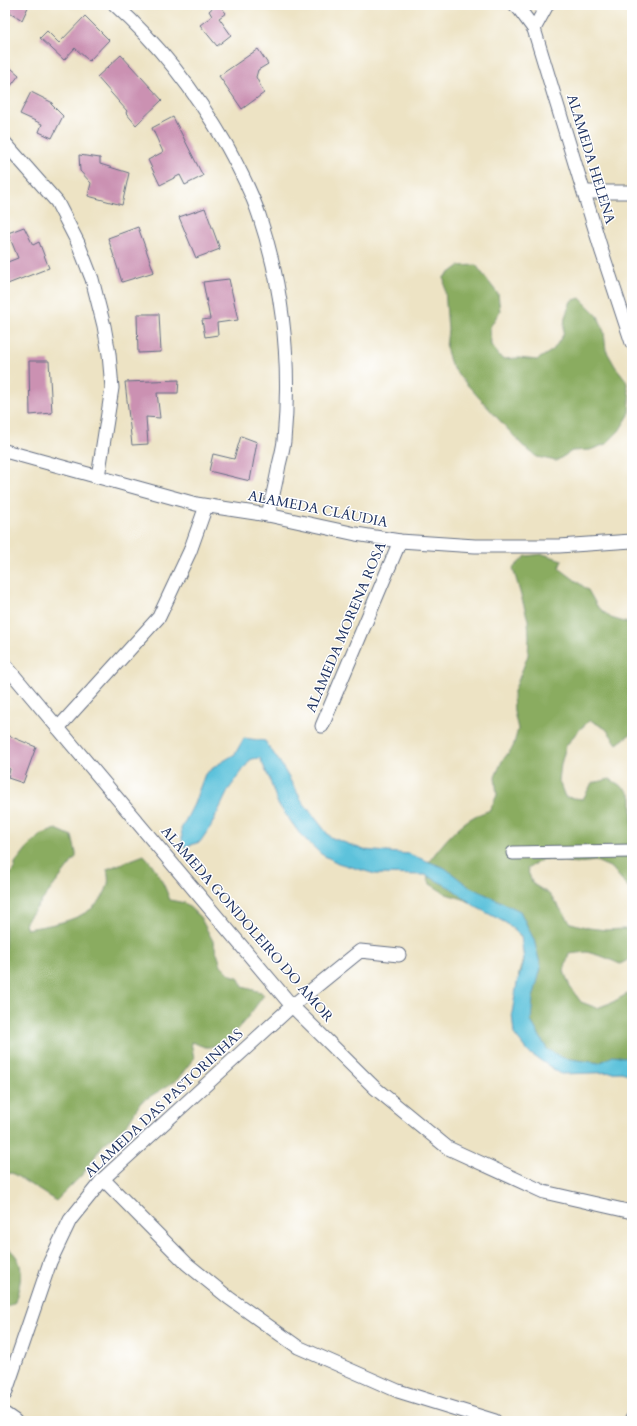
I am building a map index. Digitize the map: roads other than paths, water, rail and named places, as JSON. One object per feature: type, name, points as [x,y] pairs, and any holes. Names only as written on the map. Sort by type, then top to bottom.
[{"type":"street","points":[[115,5],[158,48],[182,77],[216,127],[240,169],[259,214],[276,282],[287,362],[284,443],[268,515]]},
{"type":"street","name":"ALAMEDA HELENA","points":[[515,5],[534,29],[585,192],[602,252],[632,343]]},
{"type":"street","points":[[534,29],[547,5]]},
{"type":"street","points":[[5,143],[57,202],[78,243],[92,279],[104,326],[109,354],[112,388],[98,477]]},
{"type":"street","points":[[585,192],[632,192]]},
{"type":"street","name":"ALAMEDA CLÁUDIA","points":[[5,451],[206,506],[268,515],[356,534],[400,540],[475,546],[559,546],[632,541]]},
{"type":"street","points":[[58,728],[160,617],[190,551],[206,506]]},
{"type":"street","name":"ALAMEDA MORENA ROSA","points":[[322,726],[400,540]]},
{"type":"street","name":"ALAMEDA GONDOLEIRO DO AMOR","points":[[5,665],[292,1006],[375,1088],[448,1148],[544,1192],[632,1212]]},
{"type":"street","points":[[513,853],[632,851]]},
{"type":"street","name":"ALAMEDA DAS PASTORINHAS","points":[[5,1394],[50,1262],[70,1220],[103,1179],[292,1006],[360,951],[399,955]]},
{"type":"street","points":[[103,1179],[187,1264],[229,1298],[298,1347],[398,1391],[494,1421]]},
{"type":"street","points":[[5,1414],[15,1421]]},
{"type":"water","points":[[244,738],[265,741],[281,764],[302,801],[330,837],[364,850],[409,854],[445,868],[468,886],[520,911],[534,940],[541,968],[533,998],[531,1021],[547,1049],[563,1058],[599,1063],[615,1055],[632,1059],[632,1075],[621,1072],[561,1074],[528,1052],[514,1034],[512,1013],[517,983],[524,961],[521,936],[506,923],[476,907],[451,888],[426,875],[375,874],[338,863],[321,854],[300,834],[278,804],[260,758],[251,759],[229,789],[211,826],[200,842],[183,847],[181,829],[193,806],[205,774],[235,754]]}]
